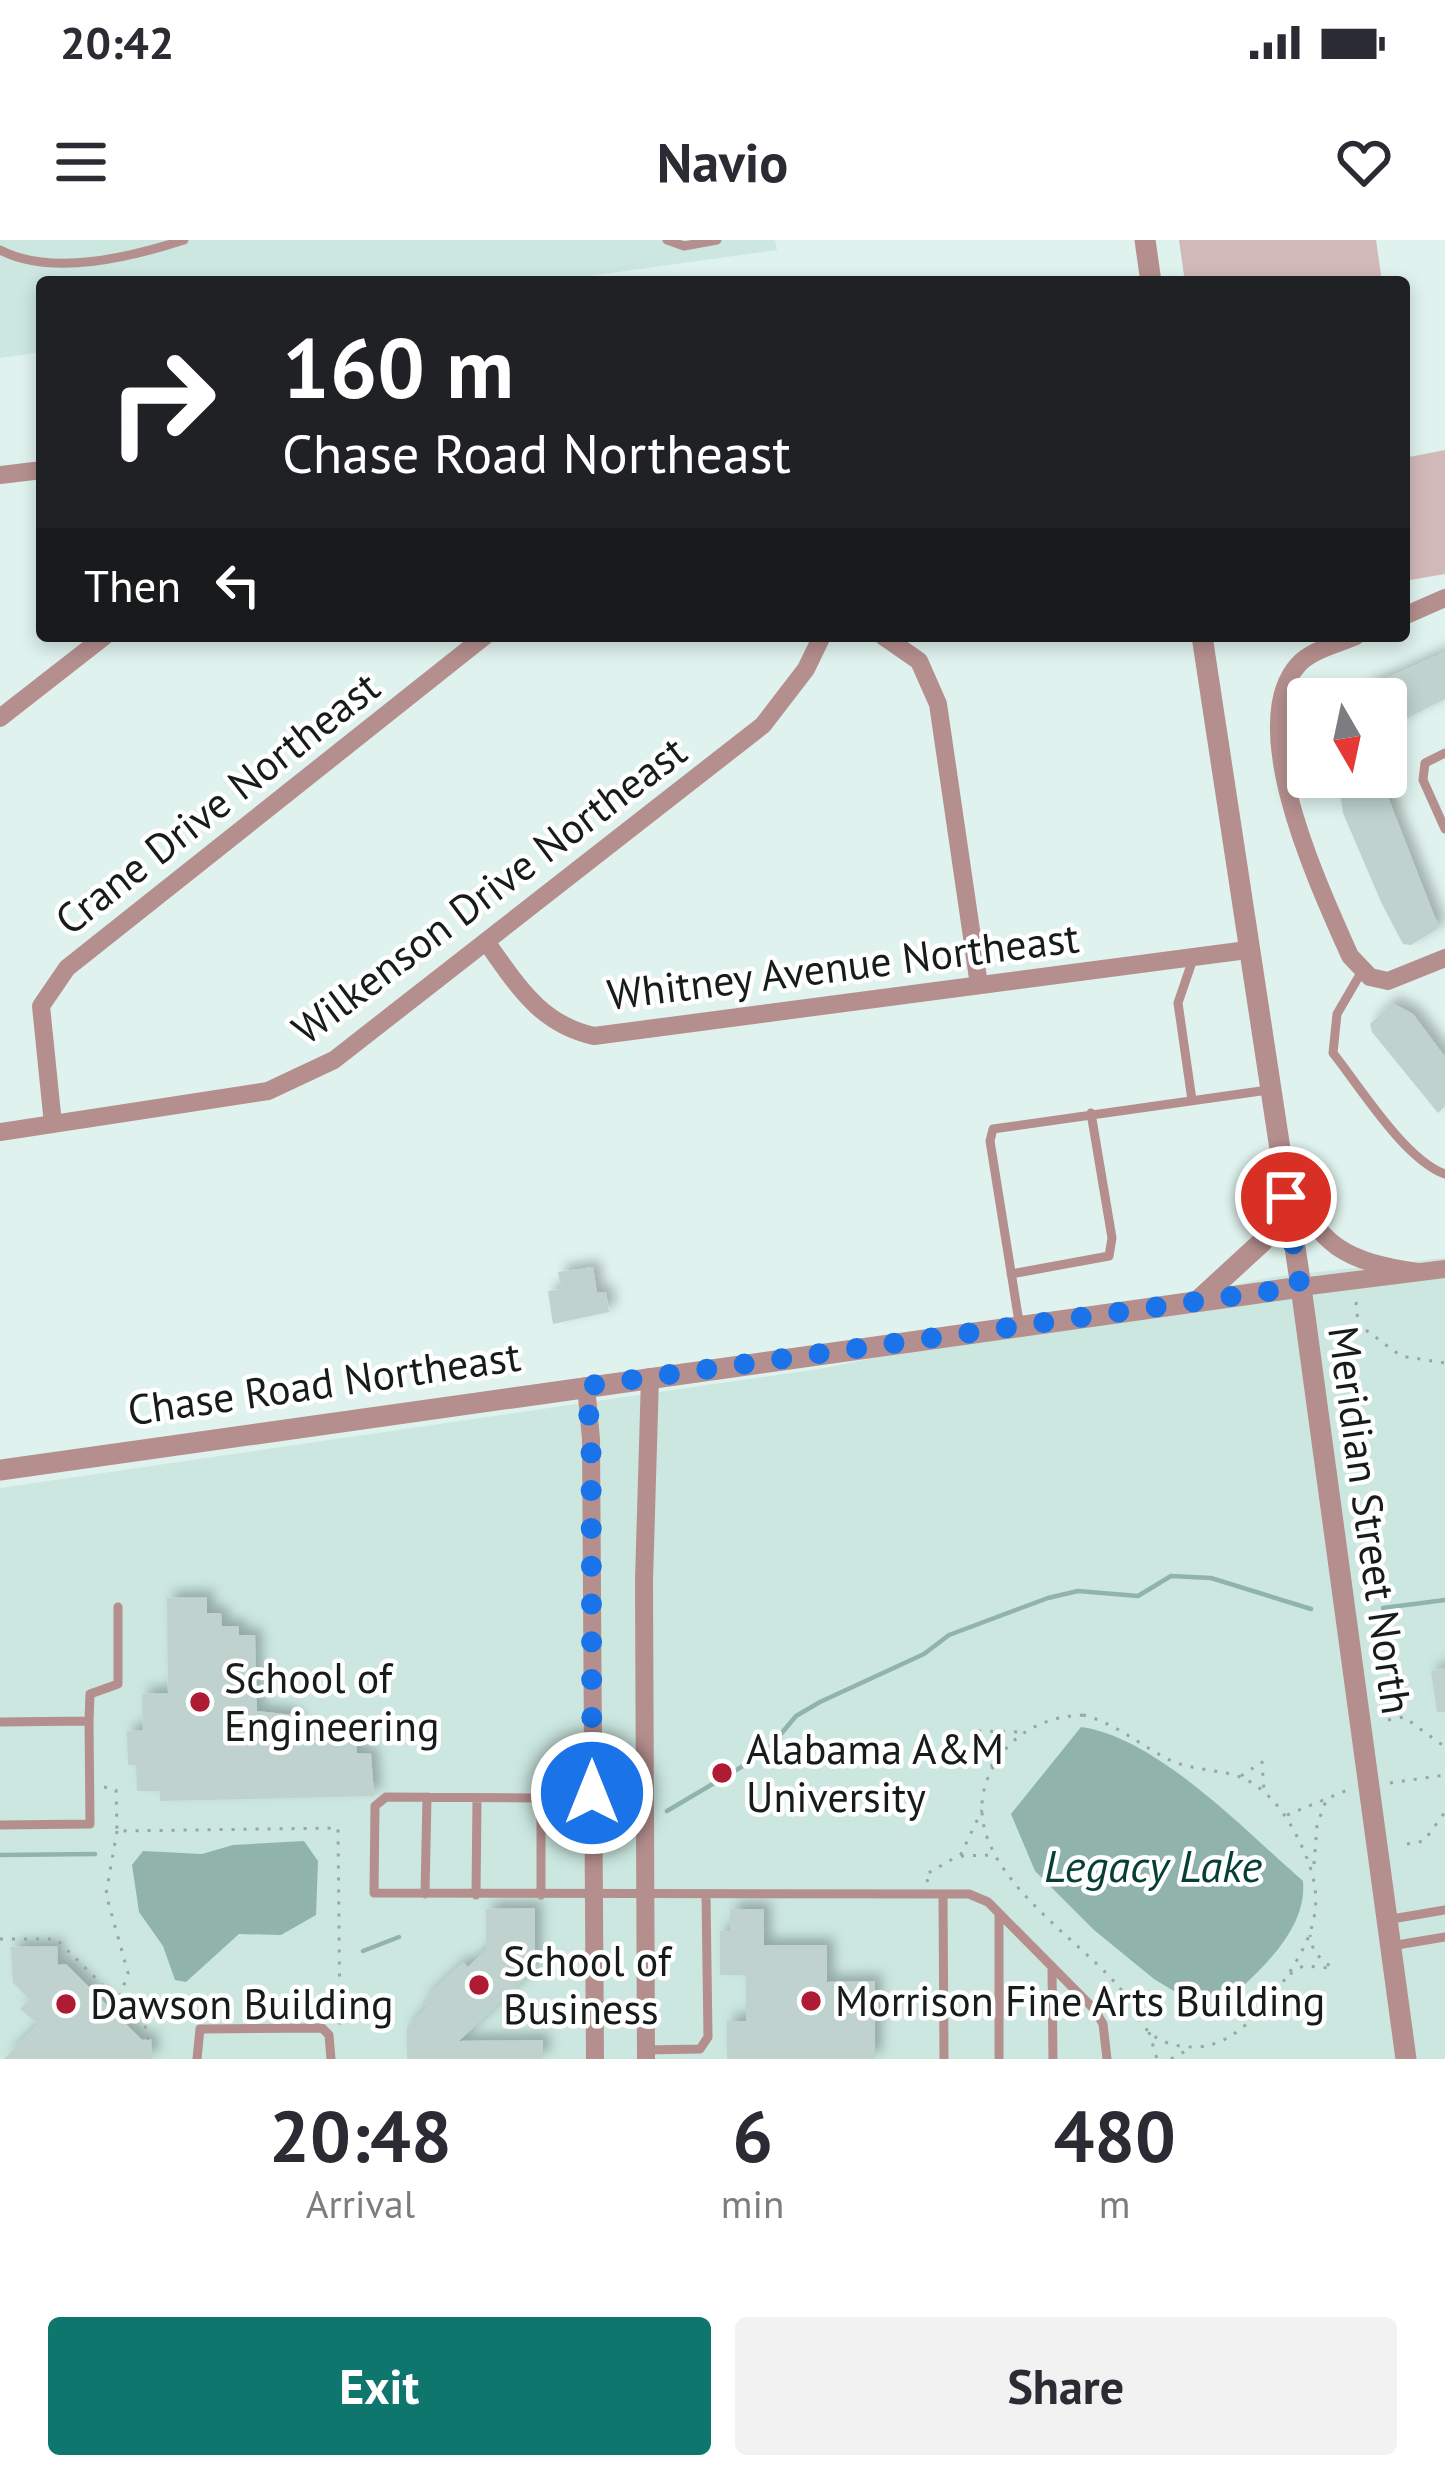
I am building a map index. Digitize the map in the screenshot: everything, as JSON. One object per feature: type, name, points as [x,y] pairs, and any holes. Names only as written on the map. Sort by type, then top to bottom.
[{"type":"street","points":[[1145,240],[1150,276]]},
{"type":"street","points":[[0,476],[36,471]]},
{"type":"street","points":[[1410,613],[1445,598]]},
{"type":"street","points":[[0,718],[97,642]]},
{"type":"street","name":"Crane Drive Northeast","points":[[53,1124],[41,1006],[67,968],[476,642]]},
{"type":"street","name":"Wilkenson Drive Northeast","points":[[0,1132],[268,1091],[306,1076],[487,943],[763,725],[806,669],[819,642]]},
{"type":"street","points":[[892,642],[919,661],[938,704],[979,985]]},
{"type":"street","name":"Meridian Street North","points":[[1203,642],[1300,1287],[1406,2059]]},
{"type":"street","points":[[1342,642],[1303,659],[1281,692],[1278,712],[1294,828],[1350,956],[1362,971],[1388,981],[1445,958]]},
{"type":"street","name":"Whitney Avenue Northeast","points":[[487,943],[543,1016],[566,1030],[594,1036],[1247,950]]},
{"type":"street","points":[[1281,1163],[1309,1223],[1328,1241],[1372,1265],[1417,1272]]},
{"type":"street","points":[[1198,1300],[1262,1242],[1274,1214],[1281,1163]]},
{"type":"street","points":[[1300,1287],[1445,1269]]},
{"type":"street","name":"Chase Road Northeast","points":[[0,1470],[1300,1287]]},
{"type":"street","points":[[646,2055],[644,1581],[650,1376]]},
{"type":"street","points":[[586,1386],[591,1438],[596,2059]]},
{"type":"lane","points":[[0,250],[35,261],[184,240]]},
{"type":"lane","points":[[667,240],[684,246],[717,240]]},
{"type":"lane","points":[[1445,753],[1425,763],[1423,780],[1445,829]]},
{"type":"lane","points":[[1192,1100],[1178,1003],[1194,957]]},
{"type":"lane","points":[[1362,971],[1337,1014],[1333,1053],[1404,1142],[1431,1169],[1445,1174]]},
{"type":"lane","points":[[1020,1328],[993,1129],[1270,1090]]},
{"type":"lane","points":[[1011,1274],[1109,1256],[1112,1238],[1091,1113]]},
{"type":"lane","points":[[0,1825],[90,1824],[90,1694],[118,1684],[118,1607]]},
{"type":"lane","points":[[0,1722],[88,1721]]},
{"type":"lane","points":[[541,1895],[540,1801],[386,1797],[375,1806],[374,1893],[594,1896],[969,1894],[999,1912],[1099,2015],[1107,2059]]},
{"type":"lane","points":[[425,1894],[427,1797]]},
{"type":"lane","points":[[476,1895],[477,1798]]},
{"type":"lane","points":[[943,1894],[944,2059]]},
{"type":"lane","points":[[646,2055],[705,2045],[706,1896]]},
{"type":"lane","points":[[1386,1920],[1445,1910]]},
{"type":"lane","points":[[999,1912],[999,2059]]},
{"type":"lane","points":[[1390,1947],[1445,1937]]},
{"type":"lane","points":[[1052,1966],[1053,2059]]},
{"type":"lane","points":[[197,2059],[200,2029],[322,2028],[329,2035],[331,2059]]},
{"type":"path","points":[[1356,1302],[1358,1324]]},
{"type":"path","points":[[1332,1329],[1358,1324],[1401,1356],[1445,1363]]},
{"type":"path","points":[[991,1772],[1007,1748],[1029,1730],[1062,1716],[1083,1715],[1171,1760],[1239,1777],[1264,1793],[1286,1816],[1313,1868],[1318,1891],[1310,1929],[1288,1975],[1234,2034],[1172,2059]]},
{"type":"path","points":[[1388,1720],[1404,1718],[1445,1747]]},
{"type":"path","points":[[958,1857],[983,1809],[991,1772],[988,1745],[973,1731],[1029,1730]]},
{"type":"path","points":[[1239,1777],[1262,1762],[1264,1793]]},
{"type":"path","points":[[103,1770],[104,1790],[116,1790],[116,1831],[106,1894],[128,1973],[118,2001]]},
{"type":"path","points":[[1313,1868],[1316,1825],[1328,1797]]},
{"type":"path","points":[[983,1809],[998,1860]]},
{"type":"path","points":[[1407,1844],[1424,1841],[1445,1812]]},
{"type":"path","points":[[116,1831],[338,1828],[341,2036]]},
{"type":"path","points":[[926,1894],[925,1875],[958,1857],[986,1852],[998,1860],[1047,1920],[1118,1984],[1149,2031],[1156,2059]]},
{"type":"path","points":[[1288,1975],[1304,1966],[1332,1967],[1314,1952],[1310,1929]]},
{"type":"path","points":[[0,1939],[56,1939],[146,2029],[148,2039]]},
{"type":"path","points":[[1149,2031],[1193,2048]]},
{"type":"shaded area","points":[[0,240],[775,240],[777,250],[588,276],[36,276],[36,353],[0,358]]},
{"type":"shaded area","points":[[1179,240],[1376,240],[1381,276],[1184,276]]},
{"type":"shaded area","points":[[1445,450],[1445,574],[1410,580],[1410,457]]},
{"type":"shaded area","name":"Alabama A&M University","points":[[1445,1258],[1445,2059],[0,2059],[0,1488],[825,1368],[1273,1277]]},
{"type":"water","name":"Legacy Lake","points":[[1081,1727],[1110,1735],[1170,1767],[1303,1881],[1302,1901],[1286,1938],[1212,2014],[1154,1979],[1094,1930],[1035,1871],[1011,1814]]},
{"type":"water","points":[[304,1841],[318,1861],[316,1915],[281,1935],[239,1934],[186,1982],[175,1980],[163,1946],[139,1912],[132,1865],[143,1851],[202,1854],[233,1845]]},
{"type":"building","points":[[1445,652],[1445,699],[1407,718],[1407,678],[1386,678]]},
{"type":"building","points":[[1341,798],[1388,798],[1439,928],[1411,945],[1403,944],[1343,813]]},
{"type":"building","points":[[1392,1003],[1413,1014],[1445,1057],[1445,1106],[1438,1113],[1372,1032],[1370,1024]]},
{"type":"building","points":[[593,1267],[597,1293],[606,1292],[609,1312],[553,1324],[548,1291],[561,1289],[558,1272]]},
{"type":"building","name":"School of Engineering","points":[[207,1597],[207,1613],[221,1613],[222,1626],[239,1626],[239,1635],[255,1635],[257,1711],[293,1715],[303,1740],[356,1740],[357,1753],[371,1754],[374,1796],[160,1801],[160,1791],[137,1791],[136,1765],[128,1765],[127,1731],[143,1730],[142,1694],[168,1693],[167,1598]]},
{"type":"building","points":[[1445,1668],[1445,1712],[1437,1712],[1431,1671]]},
{"type":"building","name":"School of Business","points":[[535,1908],[535,1968],[459,2041],[543,2040],[543,2059],[407,2059],[407,2027],[427,2007],[422,2002],[463,1962],[468,1967],[486,1949],[486,1909]]},
{"type":"building","name":"Morrison Fine Arts Building","points":[[730,1909],[764,1909],[764,1945],[827,1945],[827,1982],[875,1981],[875,2059],[727,2059],[727,2021],[746,2021],[746,1975],[720,1975],[720,1931],[730,1931]]},
{"type":"building","name":"Dawson Building","points":[[57,1946],[58,1965],[66,1964],[142,2040],[151,2039],[152,2059],[4,2059],[38,2024],[20,2009],[30,2000],[13,1983],[11,1947]]},
{"type":"waterway","points":[[667,1811],[765,1753],[796,1716],[820,1702],[924,1654],[949,1635],[1048,1598],[1078,1591],[1138,1596],[1171,1576],[1211,1578],[1311,1609]]},
{"type":"waterway","points":[[1383,1608],[1445,1600]]},
{"type":"waterway","points":[[0,1855],[95,1854]]},
{"type":"waterway","points":[[363,1951],[399,1937]]},
{"type":"place","name":"School of Engineering","points":[[200,1702]]},
{"type":"place","name":"Alabama A&M University","points":[[722,1773]]},
{"type":"place","name":"School of Business","points":[[479,1985]]},
{"type":"place","name":"Morrison Fine Arts Building","points":[[811,2001]]},
{"type":"place","name":"Dawson Building","points":[[66,2004]]},
{"type":"route","points":[[592,1793],[591,1438],[586,1386],[1300,1287],[1286,1197]]}]
